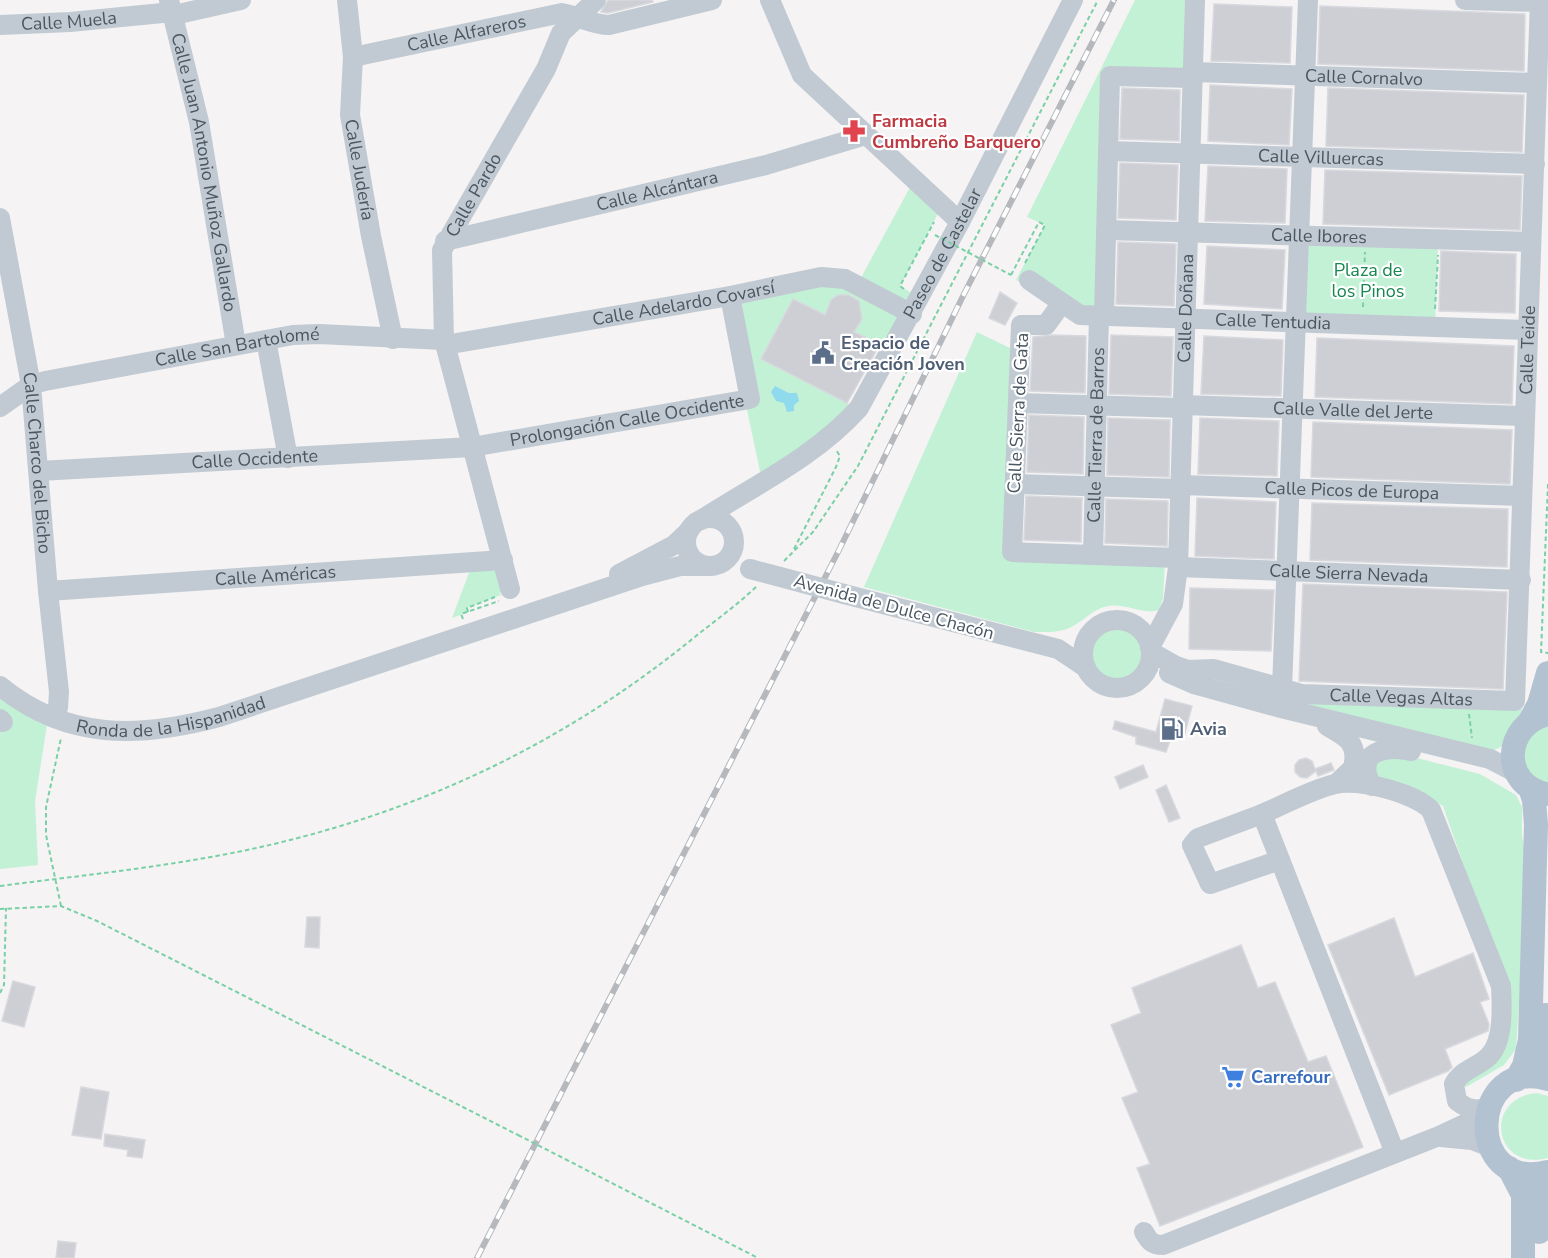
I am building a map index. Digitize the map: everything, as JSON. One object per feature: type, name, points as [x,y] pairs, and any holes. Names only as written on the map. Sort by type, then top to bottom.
[{"type":"main road","points":[[1516,1080],[1524,1066],[1530,1040],[1536,825],[1532,785],[1513,756],[1531,725],[1548,673]]},
{"type":"main road","points":[[1548,966],[1545,1043],[1548,1066]]},
{"type":"main road","points":[[1523,1258],[1522,1195],[1509,1168],[1490,1147],[1485,1125],[1487,1111],[1499,1091],[1516,1080],[1534,1076],[1548,1079]]},
{"type":"main road","points":[[1509,1168],[1529,1174],[1548,1174],[1541,1194],[1539,1258]]},
{"type":"street","name":"Calle Muela","points":[[0,25],[70,22],[241,0]]},
{"type":"street","name":"Calle Judería","points":[[347,0],[353,57],[350,115],[371,236],[393,339]]},
{"type":"street","name":"Calle Pardo","points":[[505,595],[503,561],[445,342],[441,260],[445,241],[546,69],[561,33],[596,0]]},
{"type":"street","name":"Calle Alfareros","points":[[353,57],[550,8],[579,16],[598,25],[609,25],[712,0]]},
{"type":"street","points":[[770,0],[802,75],[960,222]]},
{"type":"street","name":"Paseo de Castelar","points":[[695,525],[830,439],[860,408],[912,314],[1073,0]]},
{"type":"street","name":"Calle Doñana","points":[[1151,652],[1177,591],[1194,0]]},
{"type":"street","points":[[1283,695],[1308,0]]},
{"type":"street","points":[[1466,0],[1540,1]]},
{"type":"street","name":"Calle Teide","points":[[1515,701],[1540,1]]},
{"type":"street","points":[[550,8],[561,33]]},
{"type":"street","name":"Calle Juan Antonio Muñoz Gallardo","points":[[172,9],[199,122],[236,345]]},
{"type":"street","name":"Calle Cornalvo","points":[[1108,151],[1110,76],[1306,76],[1537,83]]},
{"type":"street","name":"Calle Alcántara","points":[[445,241],[766,165],[866,135]]},
{"type":"street","name":"Calle Villuercas","points":[[1108,151],[1302,155],[1535,164]]},
{"type":"street","name":"Calle Tierra de Barros","points":[[1093,555],[1096,405],[1108,151]]},
{"type":"street","name":"Calle Charco del Bicho","points":[[0,218],[31,386],[59,692],[58,714]]},
{"type":"street","name":"Calle Ibores","points":[[1106,230],[1531,242]]},
{"type":"street","name":"Calle Tentudia","points":[[1020,275],[1080,315],[1527,330]]},
{"type":"street","name":"Calle Adelardo Covarsí","points":[[445,342],[730,296],[834,276],[845,279],[912,314]]},
{"type":"street","name":"Prolongación Calle Occidente","points":[[472,447],[750,399],[730,296]]},
{"type":"street","name":"Calle Sierra de Gata","points":[[1012,552],[1021,325],[1046,325],[1062,303]]},
{"type":"street","name":"Calle San Bartolomé","points":[[31,386],[236,345],[319,334],[445,342]]},
{"type":"street","points":[[266,340],[288,458]]},
{"type":"street","points":[[0,407],[31,386]]},
{"type":"street","name":"Calle Valle del Jerte","points":[[1018,404],[1182,406],[1524,416]]},
{"type":"street","name":"Calle Occidente","points":[[39,471],[472,447]]},
{"type":"street","name":"Paseo de Castelar","points":[[734,539],[739,511],[750,496],[775,475]]},
{"type":"street","name":"Calle Picos de Europa","points":[[1015,484],[1522,496]]},
{"type":"street","points":[[734,539],[729,556],[715,565],[703,565],[690,555],[687,539],[695,525],[709,518],[724,522],[734,539],[755,577]]},
{"type":"street","name":"Ronda de la Hispanidad","points":[[566,601],[674,545],[695,525]]},
{"type":"street","name":"Calle Sierra Nevada","points":[[1012,552],[1093,555],[1287,572],[1521,580]]},
{"type":"street","name":"Calle Américas","points":[[48,591],[503,561]]},
{"type":"street","name":"Ronda de la Hispanidad","points":[[0,686],[31,708],[58,714],[70,713],[108,719],[137,720],[172,716],[297,675],[318,672],[347,674],[670,568],[715,565]]},
{"type":"street","name":"Avenida de Dulce Chacón","points":[[715,565],[755,577],[844,594],[1058,649],[1084,667]]},
{"type":"street","points":[[1138,627],[1168,614]]},
{"type":"street","points":[[1194,684],[1174,677],[1151,652],[1138,627],[1125,621],[1104,622],[1088,636],[1083,645],[1084,667],[1098,683],[1119,689],[1172,681],[1194,684],[1283,695],[1309,715],[1351,740],[1355,749],[1353,768],[1337,783],[1198,838],[1192,845],[1210,884],[1280,860]]},
{"type":"street","name":"Avenida de Dulce Chacón","points":[[1038,644],[1058,644],[1088,636]]},
{"type":"street","points":[[1129,686],[1146,673],[1151,652]]},
{"type":"street","name":"Calle Vegas Altas","points":[[1151,652],[1188,670],[1214,669],[1283,695],[1515,701]]},
{"type":"street","name":"Ronda de la Hispanidad","points":[[0,671],[58,714]]},
{"type":"street","points":[[1309,715],[1501,762],[1532,785]]},
{"type":"street","points":[[1372,786],[1366,775],[1367,763],[1383,748],[1447,757],[1488,753],[1531,725]]},
{"type":"street","points":[[1337,783],[1372,786],[1414,798],[1431,810],[1501,986],[1502,1005],[1497,1041],[1488,1058],[1461,1074],[1454,1084],[1457,1101],[1464,1107],[1487,1111]]},
{"type":"street","points":[[1262,814],[1395,1153]]},
{"type":"street","points":[[1144,1232],[1155,1245],[1163,1245],[1439,1136],[1487,1111]]},
{"type":"street","points":[[1439,1136],[1472,1140],[1490,1147]]},
{"type":"path","points":[[776,568],[813,532],[858,466],[1098,0]]},
{"type":"path","points":[[910,281],[905,290],[900,286],[942,206]]},
{"type":"path","points":[[1039,222],[1045,225],[1020,275],[1039,222]]},
{"type":"path","points":[[930,244],[935,235],[1020,275]]},
{"type":"path","points":[[1363,325],[1365,237]]},
{"type":"path","points":[[1435,327],[1438,239]]},
{"type":"path","points":[[793,552],[840,456],[830,439]]},
{"type":"path","points":[[1548,484],[1541,652],[1548,653]]},
{"type":"path","points":[[0,886],[276,843],[353,822],[449,788],[531,749],[651,673],[755,577]]},
{"type":"path","points":[[468,612],[467,608],[501,595],[500,592],[505,595]]},
{"type":"path","points":[[469,633],[462,615],[505,595]]},
{"type":"path","points":[[1468,700],[1472,754]]},
{"type":"path","points":[[58,714],[62,742],[46,807],[46,835],[61,906]]},
{"type":"path","points":[[0,909],[61,906],[97,921],[758,1258]]},
{"type":"path","points":[[0,993],[4,985],[6,908]]},
{"type":"green space","points":[[1135,0],[1195,0],[1192,78],[1111,76],[1104,316],[1016,280],[1045,225],[1027,217]]},
{"type":"green space","points":[[914,180],[942,206],[900,286],[920,298],[891,351],[850,330],[862,319],[859,302],[851,295],[840,296],[833,300],[828,307],[828,317],[793,299],[761,359],[850,405],[837,433],[762,481],[745,400],[730,296],[762,290],[857,285]]},
{"type":"green space","name":"Plaza de los Pinos","points":[[1300,234],[1438,239],[1435,327],[1297,322]]},
{"type":"green space","points":[[977,332],[1014,350],[1012,552],[1165,560],[1163,598],[1159,610],[1146,611],[1108,606],[1097,610],[1067,629],[1055,632],[1034,632],[864,587]]},
{"type":"green space","points":[[503,560],[510,589],[500,592],[501,595],[467,608],[468,612],[452,618],[473,562]]},
{"type":"green space","points":[[1111,624],[1123,624],[1134,629],[1142,637],[1147,654],[1145,666],[1134,679],[1123,684],[1111,684],[1100,679],[1092,671],[1087,660],[1087,648],[1092,637],[1100,629]]},
{"type":"green space","points":[[1287,690],[1520,707],[1530,721],[1515,740],[1488,753],[1281,708]]},
{"type":"green space","points":[[0,696],[47,725],[35,801],[38,865],[0,869]]},
{"type":"green space","points":[[1548,720],[1548,787],[1526,775],[1521,743]]},
{"type":"green space","points":[[1397,753],[1480,774],[1516,795],[1522,807],[1522,836],[1528,864],[1516,1049],[1504,1065],[1466,1087],[1460,1082],[1502,1040],[1484,924],[1443,806],[1423,794],[1378,782],[1371,771],[1380,755]]},
{"type":"green space","points":[[1537,1093],[1548,1096],[1548,1158],[1530,1159],[1516,1154],[1506,1145],[1502,1133],[1502,1119],[1508,1107],[1519,1098]]},
{"type":"water","points":[[775,386],[789,393],[797,393],[799,401],[794,405],[794,411],[787,412],[784,403],[776,401],[771,392]]},
{"type":"building","points":[[608,0],[652,0],[653,2],[608,13],[601,12]]},
{"type":"building","points":[[1214,4],[1292,7],[1290,63],[1211,61]]},
{"type":"building","points":[[1320,6],[1525,14],[1524,71],[1318,64]]},
{"type":"building","points":[[1210,85],[1292,89],[1289,145],[1208,141]]},
{"type":"building","points":[[1122,88],[1180,90],[1179,141],[1120,139]]},
{"type":"building","points":[[1328,88],[1524,95],[1522,152],[1326,146]]},
{"type":"building","points":[[1120,163],[1178,165],[1176,220],[1118,218]]},
{"type":"building","points":[[1208,166],[1287,169],[1285,223],[1205,221]]},
{"type":"building","points":[[1325,170],[1522,176],[1520,230],[1323,224]]},
{"type":"building","points":[[1118,242],[1176,244],[1174,306],[1116,304]]},
{"type":"building","points":[[1207,246],[1285,250],[1282,309],[1204,304]]},
{"type":"building","points":[[1441,251],[1516,254],[1515,313],[1439,311]]},
{"type":"building","points":[[1000,292],[1017,303],[1005,325],[989,318]]},
{"type":"building","name":"Espacio de Creación Joven","points":[[838,295],[849,295],[859,301],[862,319],[854,332],[880,344],[847,403],[761,359],[793,299],[825,315],[831,300]]},
{"type":"building","points":[[1111,335],[1173,337],[1171,396],[1109,394]]},
{"type":"building","points":[[1086,336],[1085,393],[1030,391],[1033,337]]},
{"type":"building","points":[[1204,336],[1283,340],[1281,396],[1201,394]]},
{"type":"building","points":[[1317,338],[1514,346],[1512,404],[1315,397]]},
{"type":"building","points":[[1029,415],[1084,417],[1083,474],[1027,472]]},
{"type":"building","points":[[1108,418],[1170,420],[1169,477],[1107,475]]},
{"type":"building","points":[[1200,418],[1279,421],[1277,476],[1198,474]]},
{"type":"building","points":[[1313,422],[1512,430],[1510,484],[1311,477]]},
{"type":"building","points":[[1026,496],[1082,498],[1081,542],[1024,540]]},
{"type":"building","points":[[1197,498],[1276,502],[1274,559],[1195,556]]},
{"type":"building","points":[[1106,499],[1168,501],[1167,546],[1105,543]]},
{"type":"building","points":[[1312,503],[1508,509],[1507,567],[1310,560]]},
{"type":"building","points":[[1303,584],[1507,592],[1503,689],[1299,681]]},
{"type":"building","points":[[1190,588],[1274,590],[1271,651],[1189,649]]},
{"type":"building","name":"Avia","points":[[1165,699],[1192,706],[1184,737],[1172,735],[1166,752],[1136,744],[1136,737],[1113,729],[1115,721],[1156,732]]},
{"type":"building","points":[[1306,758],[1312,761],[1315,769],[1331,763],[1334,770],[1318,776],[1316,771],[1307,778],[1300,777],[1295,772],[1295,765],[1299,760]]},
{"type":"building","points":[[1143,765],[1148,777],[1120,789],[1115,777]]},
{"type":"building","points":[[1166,785],[1180,818],[1169,822],[1156,790]]},
{"type":"building","points":[[307,917],[320,917],[319,948],[305,947]]},
{"type":"building","points":[[1394,918],[1415,977],[1473,953],[1489,999],[1480,1002],[1489,1024],[1488,1031],[1445,1049],[1452,1067],[1448,1071],[1389,1095],[1328,945]]},
{"type":"building","name":"Carrefour","points":[[1241,945],[1258,988],[1275,982],[1308,1062],[1326,1056],[1363,1147],[1160,1226],[1137,1168],[1150,1164],[1122,1098],[1138,1092],[1111,1025],[1141,1013],[1132,988]]},
{"type":"building","points":[[13,981],[35,987],[24,1027],[2,1021]]},
{"type":"building","points":[[81,1087],[109,1092],[101,1139],[72,1135]]},
{"type":"building","points":[[105,1134],[145,1140],[142,1158],[127,1156],[128,1150],[104,1146]]},
{"type":"building","points":[[58,1241],[76,1243],[74,1258],[56,1258]]},
{"type":"railway","points":[[477,1258],[839,550],[964,294],[1114,0]]},
{"type":"place","name":"Farmacia Cumbreño Barquero","points":[[854,131]]},
{"type":"place","name":"Espacio de Creación Joven","points":[[823,353]]},
{"type":"place","name":"Avia","points":[[1172,729]]},
{"type":"place","name":"Carrefour","points":[[1233,1077]]}]
